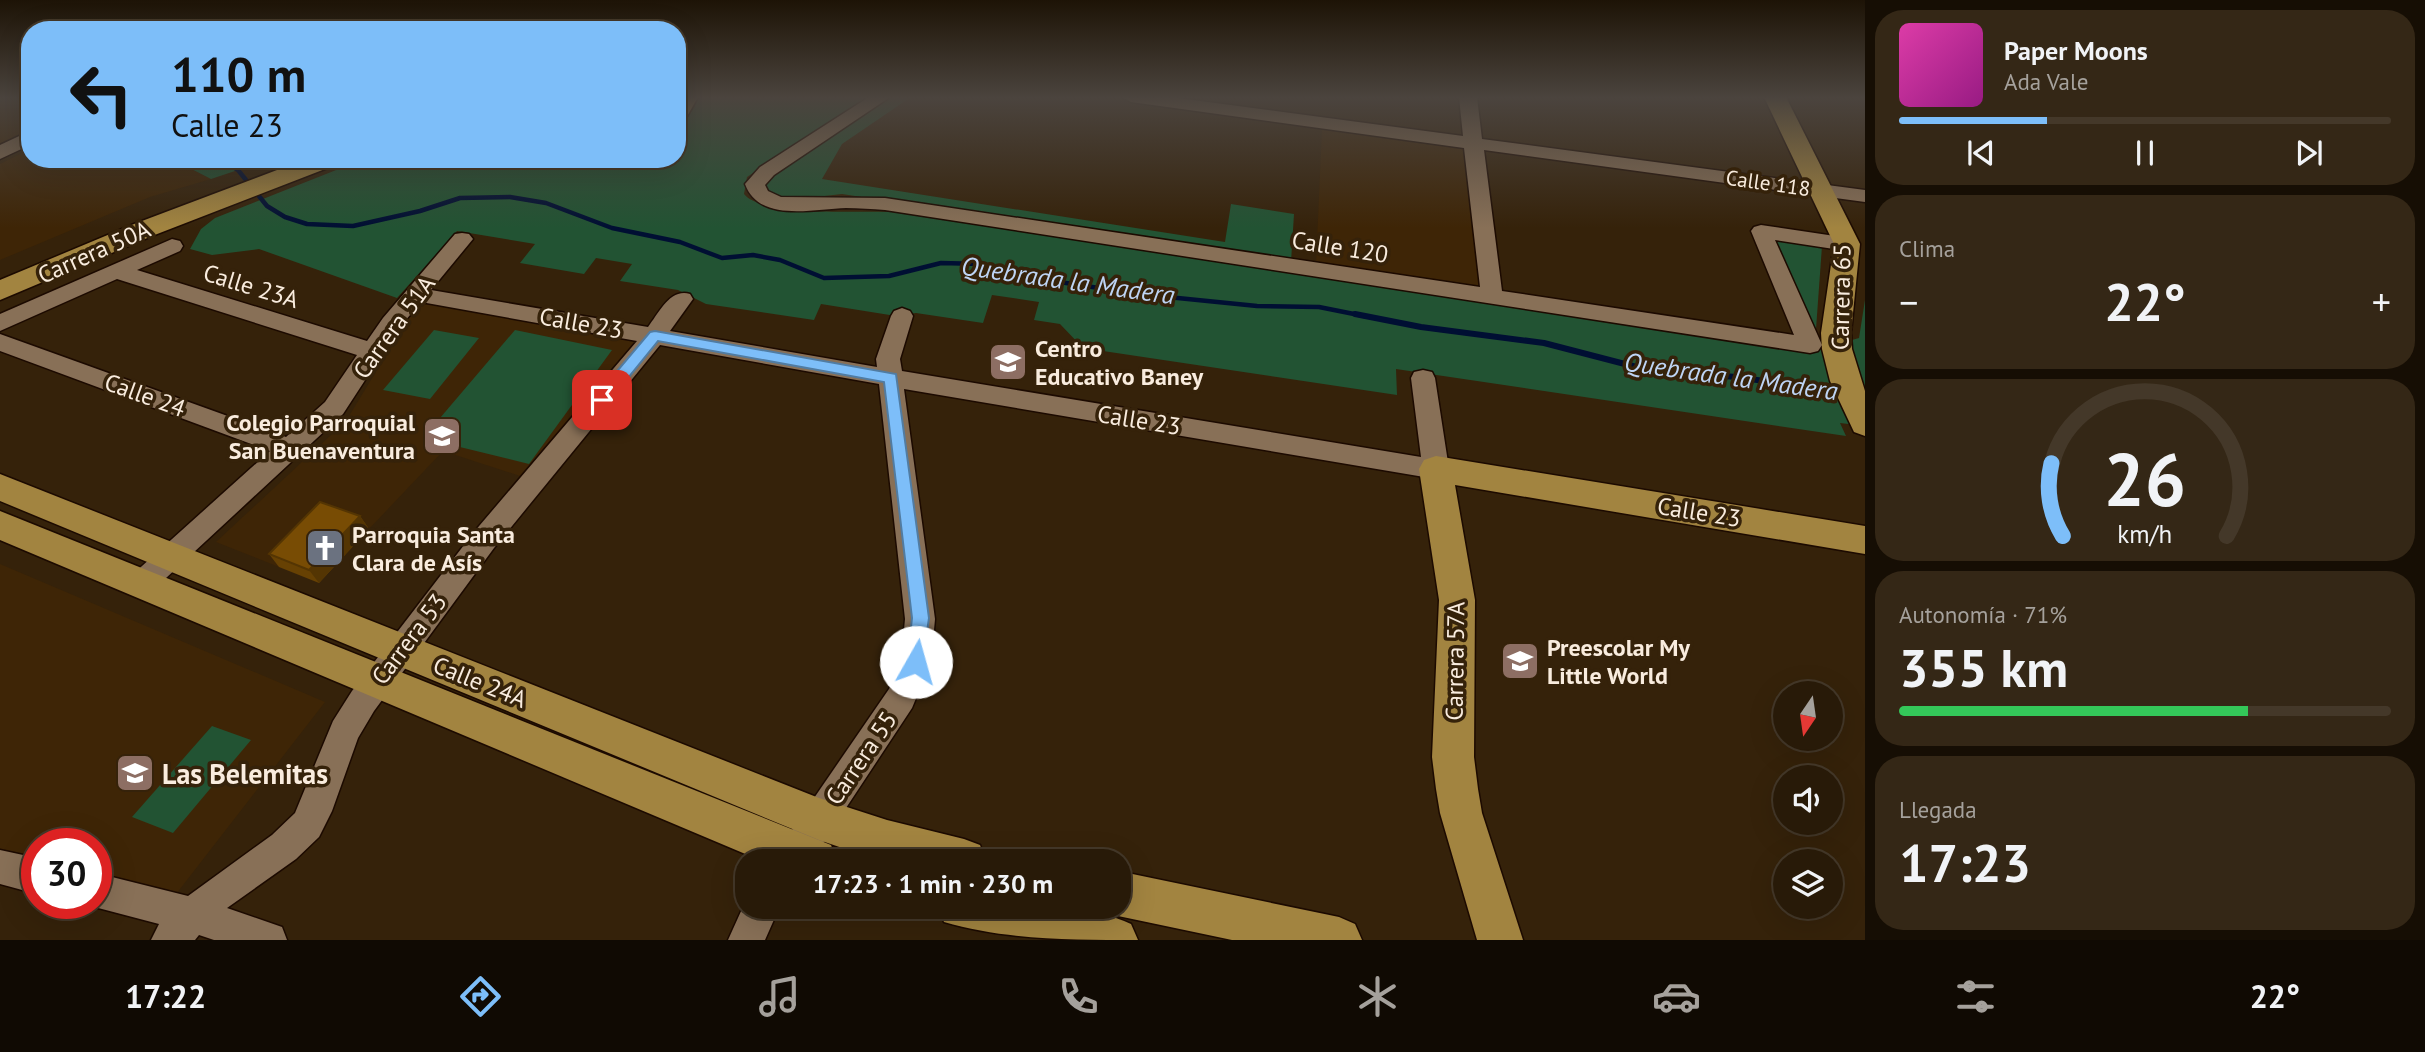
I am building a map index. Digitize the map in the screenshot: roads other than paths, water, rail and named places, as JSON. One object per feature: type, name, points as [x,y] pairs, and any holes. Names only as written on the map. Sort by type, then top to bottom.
[{"type":"main road","name":"Carrera 65","points":[[1797,141],[1821,190],[1852,241],[1836,332],[1845,381],[1865,424]]},
{"type":"main road","points":[[0,280],[281,168]]},
{"type":"main road","points":[[0,270],[141,210],[210,197]]},
{"type":"main road","points":[[0,291],[210,197]]},
{"type":"main road","points":[[0,306],[137,244],[210,197]]},
{"type":"main road","name":"Calle 23","points":[[1436,469],[1865,540]]},
{"type":"main road","name":"Carrera 57A","points":[[1436,469],[1457,600],[1453,757],[1455,782],[1461,813],[1500,940]]},
{"type":"main road","name":"Calle 24A","points":[[0,487],[401,650],[805,849]]},
{"type":"main road","name":"Calle 24A","points":[[0,525],[377,680],[805,849],[887,842],[915,849]]},
{"type":"main road","points":[[1131,896],[1339,940]]},
{"type":"main road","points":[[1019,919],[1115,940]]},
{"type":"street","name":"Calle 120","points":[[815,141],[759,178],[756,190],[759,195],[781,204],[885,204],[1810,345],[1761,232],[1852,241]]},
{"type":"street","name":"Calle 118","points":[[1458,141],[1865,196]]},
{"type":"street","points":[[0,153],[21,142]]},
{"type":"street","points":[[1474,143],[1492,297]]},
{"type":"street","name":"Carrera 51A","points":[[142,583],[342,398],[372,351],[415,294],[462,239]]},
{"type":"street","name":"Carrera 50A","points":[[0,323],[172,246]]},
{"type":"street","name":"Calle 23A","points":[[116,271],[372,351]]},
{"type":"street","name":"Calle 23","points":[[415,294],[891,378],[1436,469]]},
{"type":"street","name":"Carrera 53","points":[[181,927],[233,881],[284,847],[307,825],[315,811],[344,731],[377,680],[484,540],[682,299]]},
{"type":"street","name":"Carrera 55","points":[[805,849],[901,698],[916,662],[920,641],[920,618],[888,359],[902,316]]},
{"type":"street","name":"Calle 24","points":[[0,342],[290,447]]},
{"type":"street","name":"Carrera 57A","points":[[1423,378],[1436,469]]},
{"type":"street","points":[[0,867],[21,872]]},
{"type":"street","points":[[112,898],[181,927],[269,940]]},
{"type":"street","points":[[746,940],[756,919]]},
{"type":"waterway","name":"Quebrada la Madera","points":[[235,168],[267,206],[285,217],[307,224],[353,226],[420,211],[460,198],[510,197],[546,203],[612,228],[680,242],[722,258],[753,255],[780,260],[824,278],[889,276],[941,263],[982,264],[1053,281],[1138,294],[1257,306],[1319,307],[1364,316]]},
{"type":"waterway","name":"Quebrada la Madera","points":[[1355,314],[1421,327],[1544,343],[1648,370],[1736,377],[1842,392]]},
{"type":"place","name":"Centro Educativo Baney","points":[[1008,362]]},
{"type":"place","name":"Colegio Parroquial San Buenaventura","points":[[442,436]]},
{"type":"place","name":"Parroquia Santa Clara de Asís","points":[[325,548]]},
{"type":"place","name":"Preescolar My Little World","points":[[1520,661]]},
{"type":"place","name":"Las Belemitas","points":[[135,773]]}]
